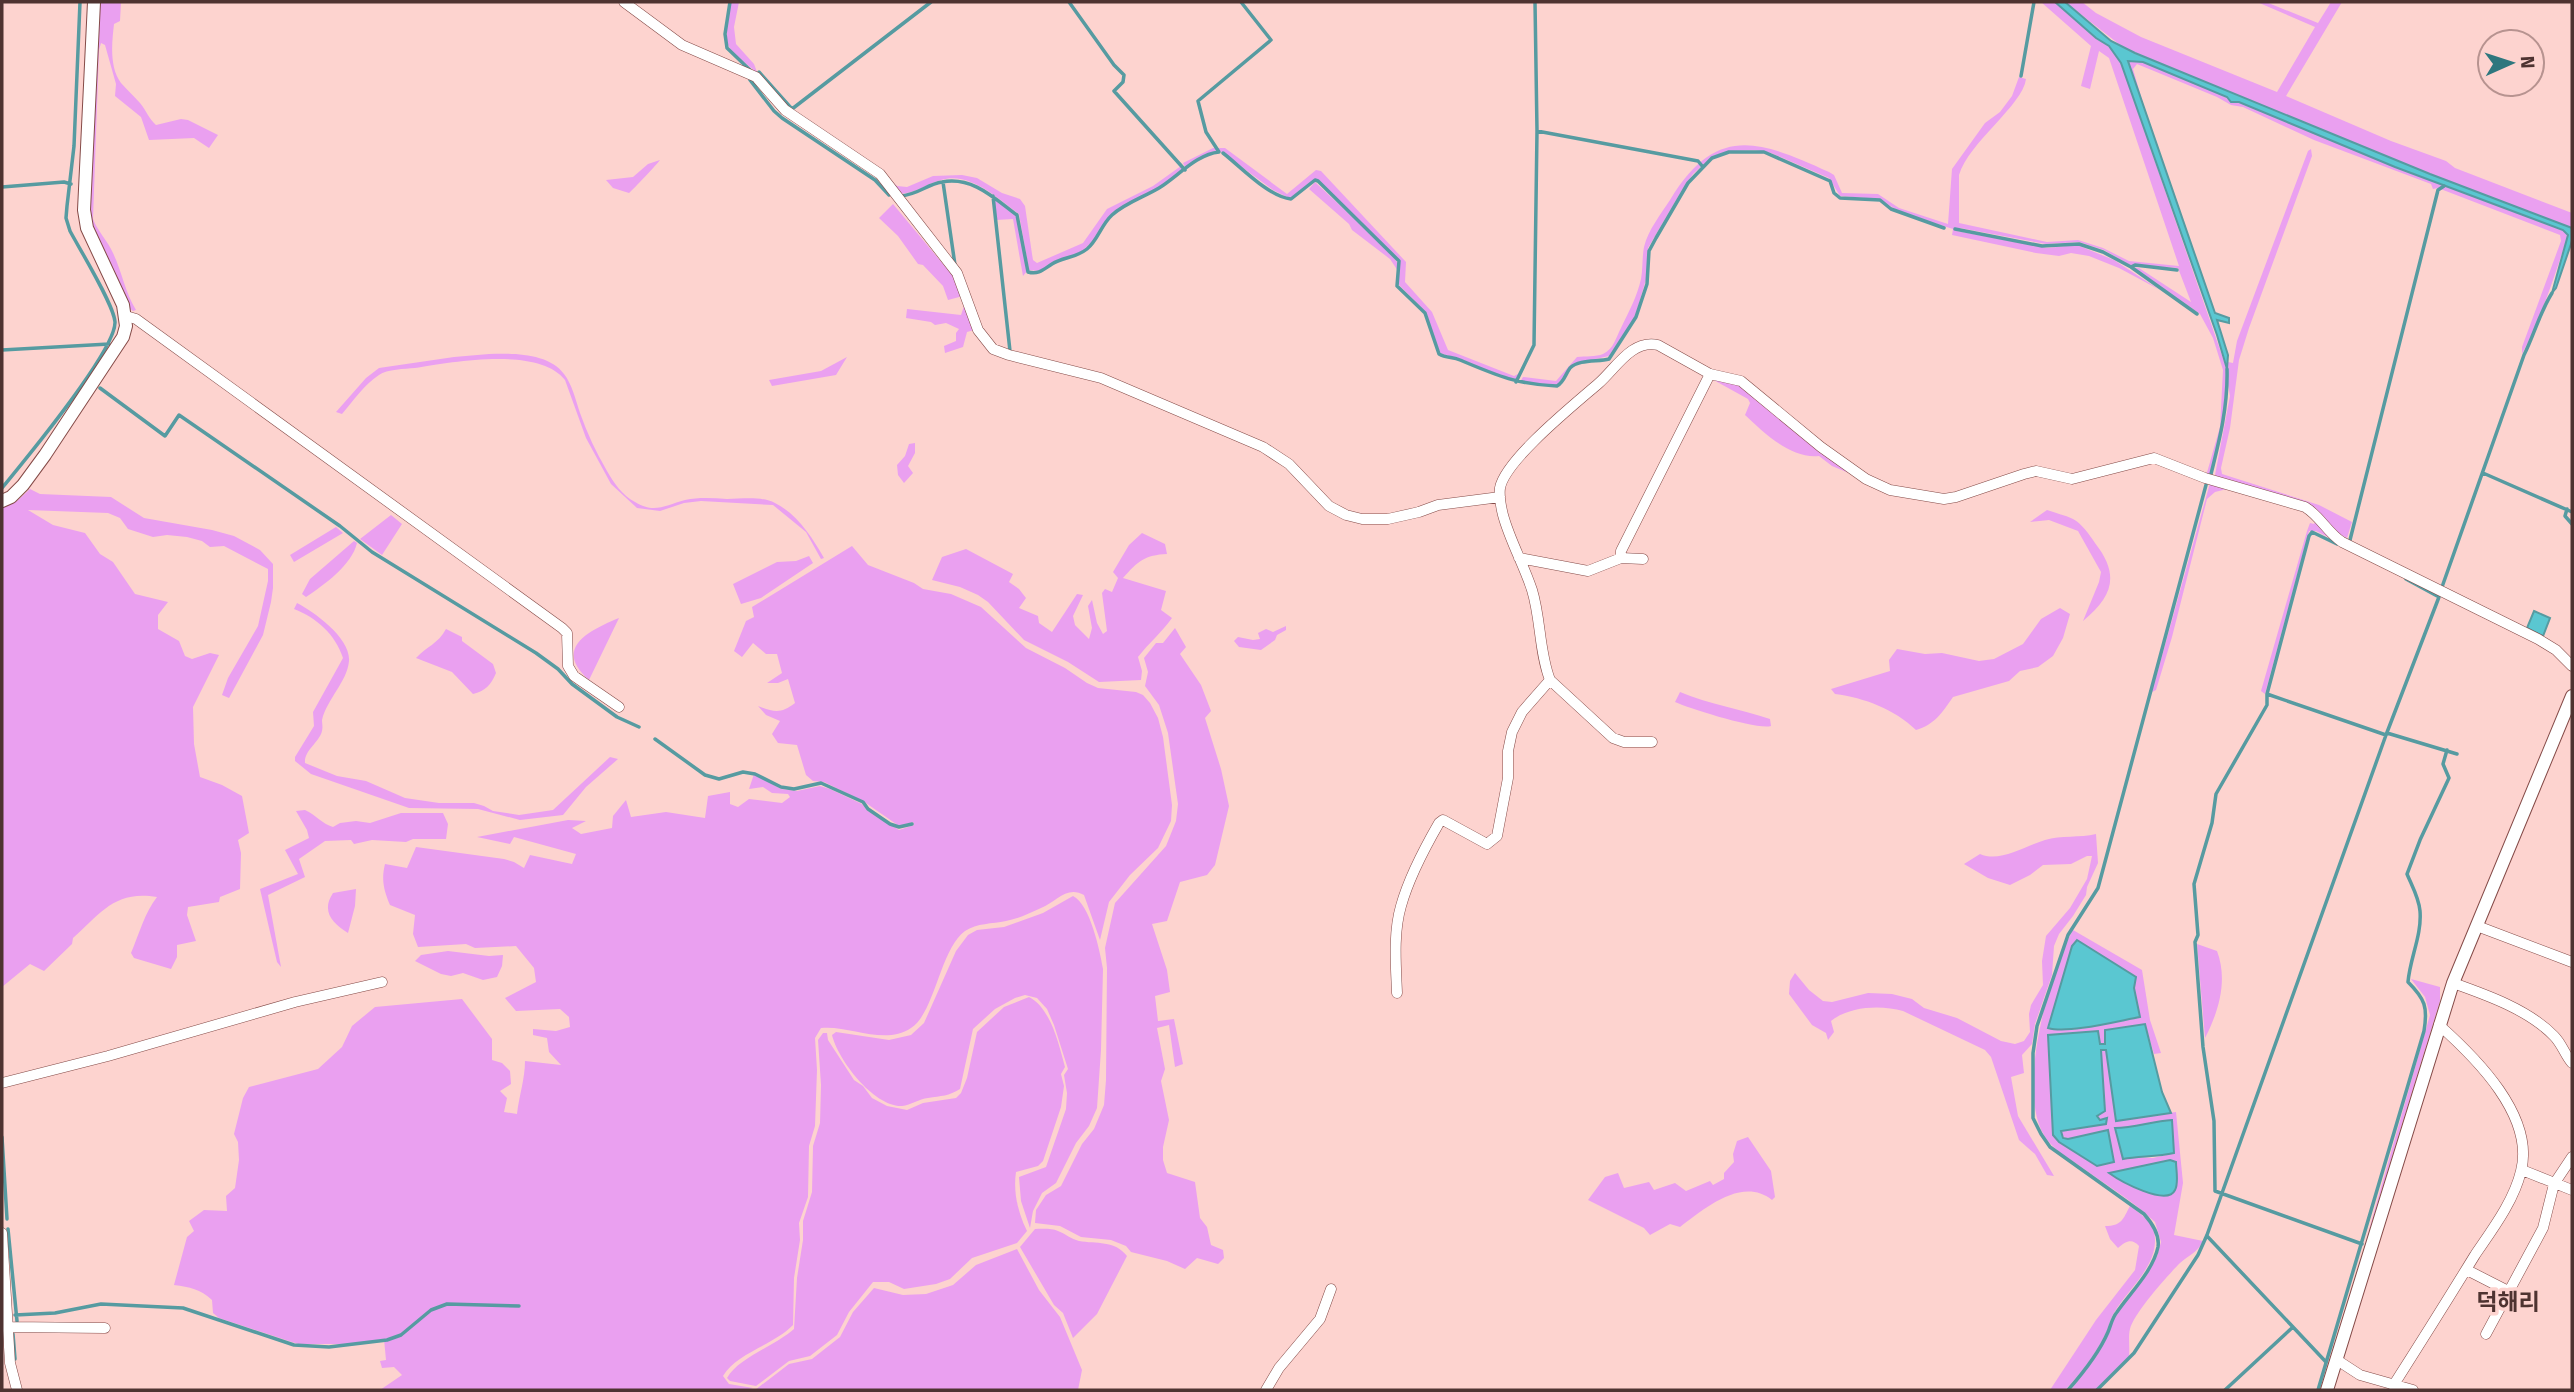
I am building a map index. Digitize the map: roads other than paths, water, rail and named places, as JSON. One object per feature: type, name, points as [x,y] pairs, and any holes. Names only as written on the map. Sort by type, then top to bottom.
[{"type":"street","points":[[2,501],[11,497],[23,485],[118,347],[126,326],[126,316],[88,228],[84,210],[94,2]]},
{"type":"street","points":[[624,2],[682,45],[756,77],[785,110],[880,174],[957,273],[978,330],[993,349],[1101,378],[1263,447],[1289,464],[1329,506],[1362,520],[1388,519],[1419,513],[1438,505],[1500,497]]},
{"type":"street","points":[[126,316],[136,319],[562,628],[567,633],[568,666],[574,676],[619,707]]},
{"type":"street","points":[[1652,742],[1624,742],[1613,738],[1550,680],[1532,590],[1503,514],[1500,497],[1502,482],[1513,465],[1633,349],[1642,344],[1658,345],[1710,374],[1741,381],[1821,447],[1866,479],[1890,490],[1944,499],[2036,471],[2072,479],[2154,458],[2205,478],[2305,507],[2342,542],[2538,639],[2556,650],[2572,666]]},
{"type":"street","points":[[1621,558],[1620,551],[1710,374]]},
{"type":"street","points":[[1519,558],[1588,571],[1621,558],[1643,559]]},
{"type":"street","points":[[1397,993],[1396,965],[1401,907],[1420,857],[1439,822],[1443,820],[1487,844],[1497,836],[1508,778],[1508,751],[1512,732],[1522,712],[1550,680]]},
{"type":"street","points":[[2328,1390],[2453,983],[2572,696]]},
{"type":"street","points":[[2477,926],[2572,962]]},
{"type":"street","points":[[2,1083],[108,1056],[295,1002],[382,982]]},
{"type":"street","points":[[2453,983],[2540,1023],[2561,1044],[2572,1063]]},
{"type":"street","points":[[2393,1386],[2467,1270],[2514,1191],[2522,1170],[2521,1143],[2516,1120],[2505,1099],[2494,1081],[2462,1045],[2439,1025]]},
{"type":"street","points":[[2486,1334],[2543,1228],[2554,1184],[2572,1157]]},
{"type":"street","points":[[2522,1170],[2572,1190]]},
{"type":"street","points":[[2,1233],[10,1363],[17,1390]]},
{"type":"street","points":[[2467,1270],[2508,1292]]},
{"type":"street","points":[[1266,1390],[1279,1368],[1320,1319],[1331,1289]]},
{"type":"street","points":[[9,1327],[105,1328]]},
{"type":"street","points":[[2337,1360],[2360,1375],[2413,1390]]},
{"type":"water","points":[[2055,2],[2065,2],[2111,41],[2135,53],[2430,174],[2572,228],[2572,241],[2556,288],[2552,293],[2568,235],[2563,230],[2395,167],[2239,102],[2231,102],[2227,97],[2143,62],[2128,61],[2215,313],[2229,318],[2229,323],[2217,320],[2228,355],[2227,369],[2121,63],[2109,46]]},
{"type":"water","points":[[2534,611],[2550,618],[2543,636],[2527,628]]},
{"type":"water","points":[[2077,940],[2136,977],[2134,988],[2140,1017],[2080,1028],[2048,1028],[2072,946]]},
{"type":"water","points":[[2145,1024],[2162,1092],[2171,1113],[2116,1121],[2106,1050],[2101,1050],[2105,1111],[2097,1116],[2100,1120],[2107,1118],[2106,1124],[2061,1131],[2063,1138],[2068,1139],[2108,1130],[2114,1162],[2097,1166],[2059,1142],[2053,1135],[2048,1035],[2098,1031],[2100,1044],[2105,1044],[2105,1030]]},
{"type":"water","points":[[2172,1120],[2174,1153],[2123,1159],[2115,1128]]},
{"type":"water","points":[[2170,1160],[2176,1162],[2176,1187],[2170,1194],[2163,1196],[2143,1191],[2109,1173]]},
{"type":"waterway","points":[[2,488],[85,380],[101,356],[115,322],[109,303],[70,231],[66,218],[74,146],[80,2]]},
{"type":"waterway","points":[[730,2],[725,34],[727,48],[750,70]]},
{"type":"waterway","points":[[759,72],[792,109],[931,2]]},
{"type":"waterway","points":[[1069,2],[1124,75],[1123,82],[1114,91],[1185,170]]},
{"type":"waterway","points":[[900,196],[937,183],[953,181],[964,182],[983,190],[1017,215],[1028,272],[1038,272],[1083,252],[1117,211],[1159,188],[1195,161],[1219,152],[1206,132],[1198,101],[1271,40],[1241,2]]},
{"type":"waterway","points":[[1516,382],[1534,345],[1537,131],[1535,2]]},
{"type":"waterway","points":[[2021,76],[2034,2]]},
{"type":"waterway","points":[[750,80],[782,118],[875,180],[889,195]]},
{"type":"waterway","points":[[1537,131],[1698,161],[1703,167]]},
{"type":"waterway","points":[[1223,153],[1265,187],[1282,197],[1291,199],[1315,180],[1318,181],[1399,261],[1397,286],[1425,313],[1439,354],[1507,378],[1543,385],[1557,386],[1570,368],[1578,363],[1609,359],[1636,317],[1647,284],[1649,251],[1688,183],[1712,158],[1729,152],[1764,152],[1830,181],[1834,193],[1840,198],[1880,200],[1891,209],[1944,228]]},
{"type":"waterway","points":[[2,187],[64,182],[71,184]]},
{"type":"waterway","points":[[943,182],[955,265]]},
{"type":"waterway","points":[[2350,540],[2438,190],[2444,186]]},
{"type":"waterway","points":[[993,196],[1010,351]]},
{"type":"waterway","points":[[1955,229],[2042,246],[2079,244],[2103,252],[2131,267],[2197,314]]},
{"type":"waterway","points":[[2131,267],[2135,265],[2177,270]]},
{"type":"waterway","points":[[2442,587],[2524,355],[2552,293]]},
{"type":"waterway","points":[[2,350],[109,344]]},
{"type":"waterway","points":[[2211,474],[2225,409],[2227,369]]},
{"type":"waterway","points":[[100,388],[165,436],[179,415],[340,526],[372,552],[536,653],[617,717],[639,727]]},
{"type":"waterway","points":[[2483,473],[2572,512]]},
{"type":"waterway","points":[[2068,1390],[2085,1370],[2104,1340],[2115,1314],[2146,1273],[2155,1256],[2158,1238],[2144,1214],[2050,1147],[2041,1134],[2033,1118],[2033,1053],[2037,1026],[2068,935],[2098,888],[2206,485]]},
{"type":"waterway","points":[[2567,509],[2565,516],[2572,524]]},
{"type":"waterway","points":[[2337,544],[2312,532],[2309,536],[2267,694],[2267,705],[2216,794],[2212,823],[2194,884],[2198,935],[2195,942],[2203,1047],[2214,1121],[2215,1191],[2362,1244]]},
{"type":"waterway","points":[[2097,1390],[2134,1353],[2198,1255],[2207,1235],[2386,735],[2439,597],[2406,579]]},
{"type":"waterway","points":[[2267,694],[2386,735]]},
{"type":"waterway","points":[[2387,733],[2457,754]]},
{"type":"waterway","points":[[655,739],[705,775],[719,779],[743,772],[755,774],[781,787],[794,789],[821,783],[863,802],[868,809],[890,824],[899,827],[912,824]]},
{"type":"waterway","points":[[2318,1390],[2424,1031],[2424,1004],[2408,982],[2418,938],[2420,911],[2407,874],[2449,778],[2443,764],[2447,750]]},
{"type":"waterway","points":[[2,1137],[7,1219]]},
{"type":"waterway","points":[[8,1229],[17,1321]]},
{"type":"waterway","points":[[2207,1236],[2326,1362]]},
{"type":"waterway","points":[[15,1315],[55,1313],[101,1304],[183,1308],[294,1345],[329,1347],[387,1340],[401,1335],[431,1310],[447,1304],[519,1306]]},
{"type":"waterway","points":[[2225,1390],[2293,1327]]},
{"type":"waterway","points":[[13,1334],[15,1359]]},
{"type":"district","name":"덕해리","points":[[2508,1302]]}]
